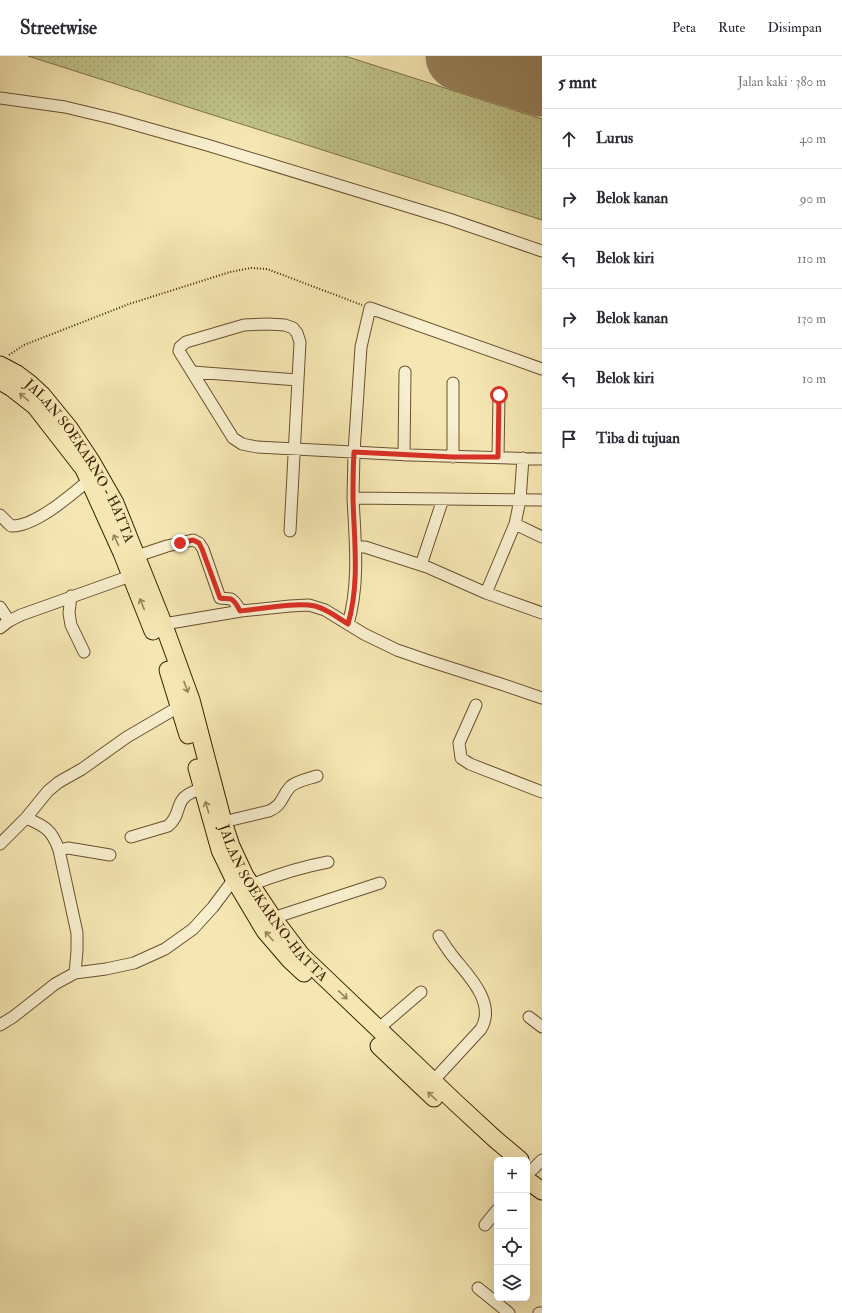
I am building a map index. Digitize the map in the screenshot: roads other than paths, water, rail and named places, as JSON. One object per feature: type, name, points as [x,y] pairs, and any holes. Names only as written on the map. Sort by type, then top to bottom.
[{"type":"highway","name":"JALAN SOEKARNO - HATTA","points":[[3,361],[42,395],[69,428],[91,461],[115,503],[133,566]]},
{"type":"highway","name":"JALAN SOEKARNO - HATTA","points":[[0,381],[12,388],[35,406],[84,469],[133,566]]},
{"type":"highway","name":"JALAN SOEKARNO-HATTA","points":[[133,566],[157,625],[191,700],[223,822],[238,863],[251,885],[300,955],[433,1081],[460,1115],[494,1139],[532,1169],[542,1191]]},
{"type":"highway","points":[[157,625],[220,850],[234,879],[265,930],[290,960],[460,1115],[499,1157]]},
{"type":"street","points":[[0,98],[65,107],[115,119],[214,147],[456,222],[542,251]]},
{"type":"street","points":[[348,624],[354,591],[356,547],[353,498],[354,452],[361,347],[370,308],[542,369]]},
{"type":"street","points":[[290,531],[294,448],[300,342],[297,333],[293,328],[285,325],[244,325],[186,342],[180,346],[180,351],[234,438],[242,444],[257,447],[294,448],[404,455],[542,459]]},
{"type":"street","points":[[194,372],[298,380]]},
{"type":"street","points":[[404,455],[406,372]]},
{"type":"street","points":[[453,383],[453,457]]},
{"type":"street","points":[[498,457],[499,395]]},
{"type":"street","points":[[486,593],[515,524],[520,500],[523,458]]},
{"type":"street","points":[[0,515],[11,526],[25,524],[54,508],[89,480]]},
{"type":"street","points":[[353,498],[542,500]]},
{"type":"street","points":[[421,565],[443,499]]},
{"type":"street","points":[[515,524],[542,537]]},
{"type":"street","points":[[0,607],[4,624],[21,615],[71,596],[133,566],[167,546],[193,540],[199,543],[202,549],[220,598],[230,599],[240,611]]},
{"type":"street","points":[[356,547],[364,547],[421,565],[486,593],[542,613]]},
{"type":"street","points":[[71,596],[69,613],[71,625],[84,652]]},
{"type":"street","points":[[157,625],[240,611],[309,605],[325,610],[364,634],[397,650],[542,698]]},
{"type":"street","points":[[476,705],[459,744],[461,758],[470,764],[542,792]]},
{"type":"street","points":[[0,844],[26,818],[48,791],[59,782],[127,737],[180,706]]},
{"type":"street","points":[[223,822],[276,808],[290,788],[300,781],[317,776]]},
{"type":"street","points":[[131,837],[168,826],[172,823],[181,800],[193,791],[202,789]]},
{"type":"street","points":[[26,818],[46,828],[55,838],[59,850],[77,933],[75,973]]},
{"type":"street","points":[[59,850],[74,848],[110,855]]},
{"type":"street","points":[[251,885],[280,874],[307,866],[328,862]]},
{"type":"street","points":[[0,1025],[55,984],[75,973],[106,969],[134,963],[165,949],[193,929],[213,907],[234,879]]},
{"type":"street","points":[[273,918],[380,883]]},
{"type":"street","points":[[433,1081],[481,1029],[485,1022],[486,1014],[482,997],[471,977],[454,958],[439,936]]},
{"type":"street","points":[[378,1029],[421,992]]},
{"type":"street","points":[[529,1017],[542,1027]]},
{"type":"street","points":[[485,1224],[494,1214]]},
{"type":"street","points":[[478,1288],[509,1313]]}]
